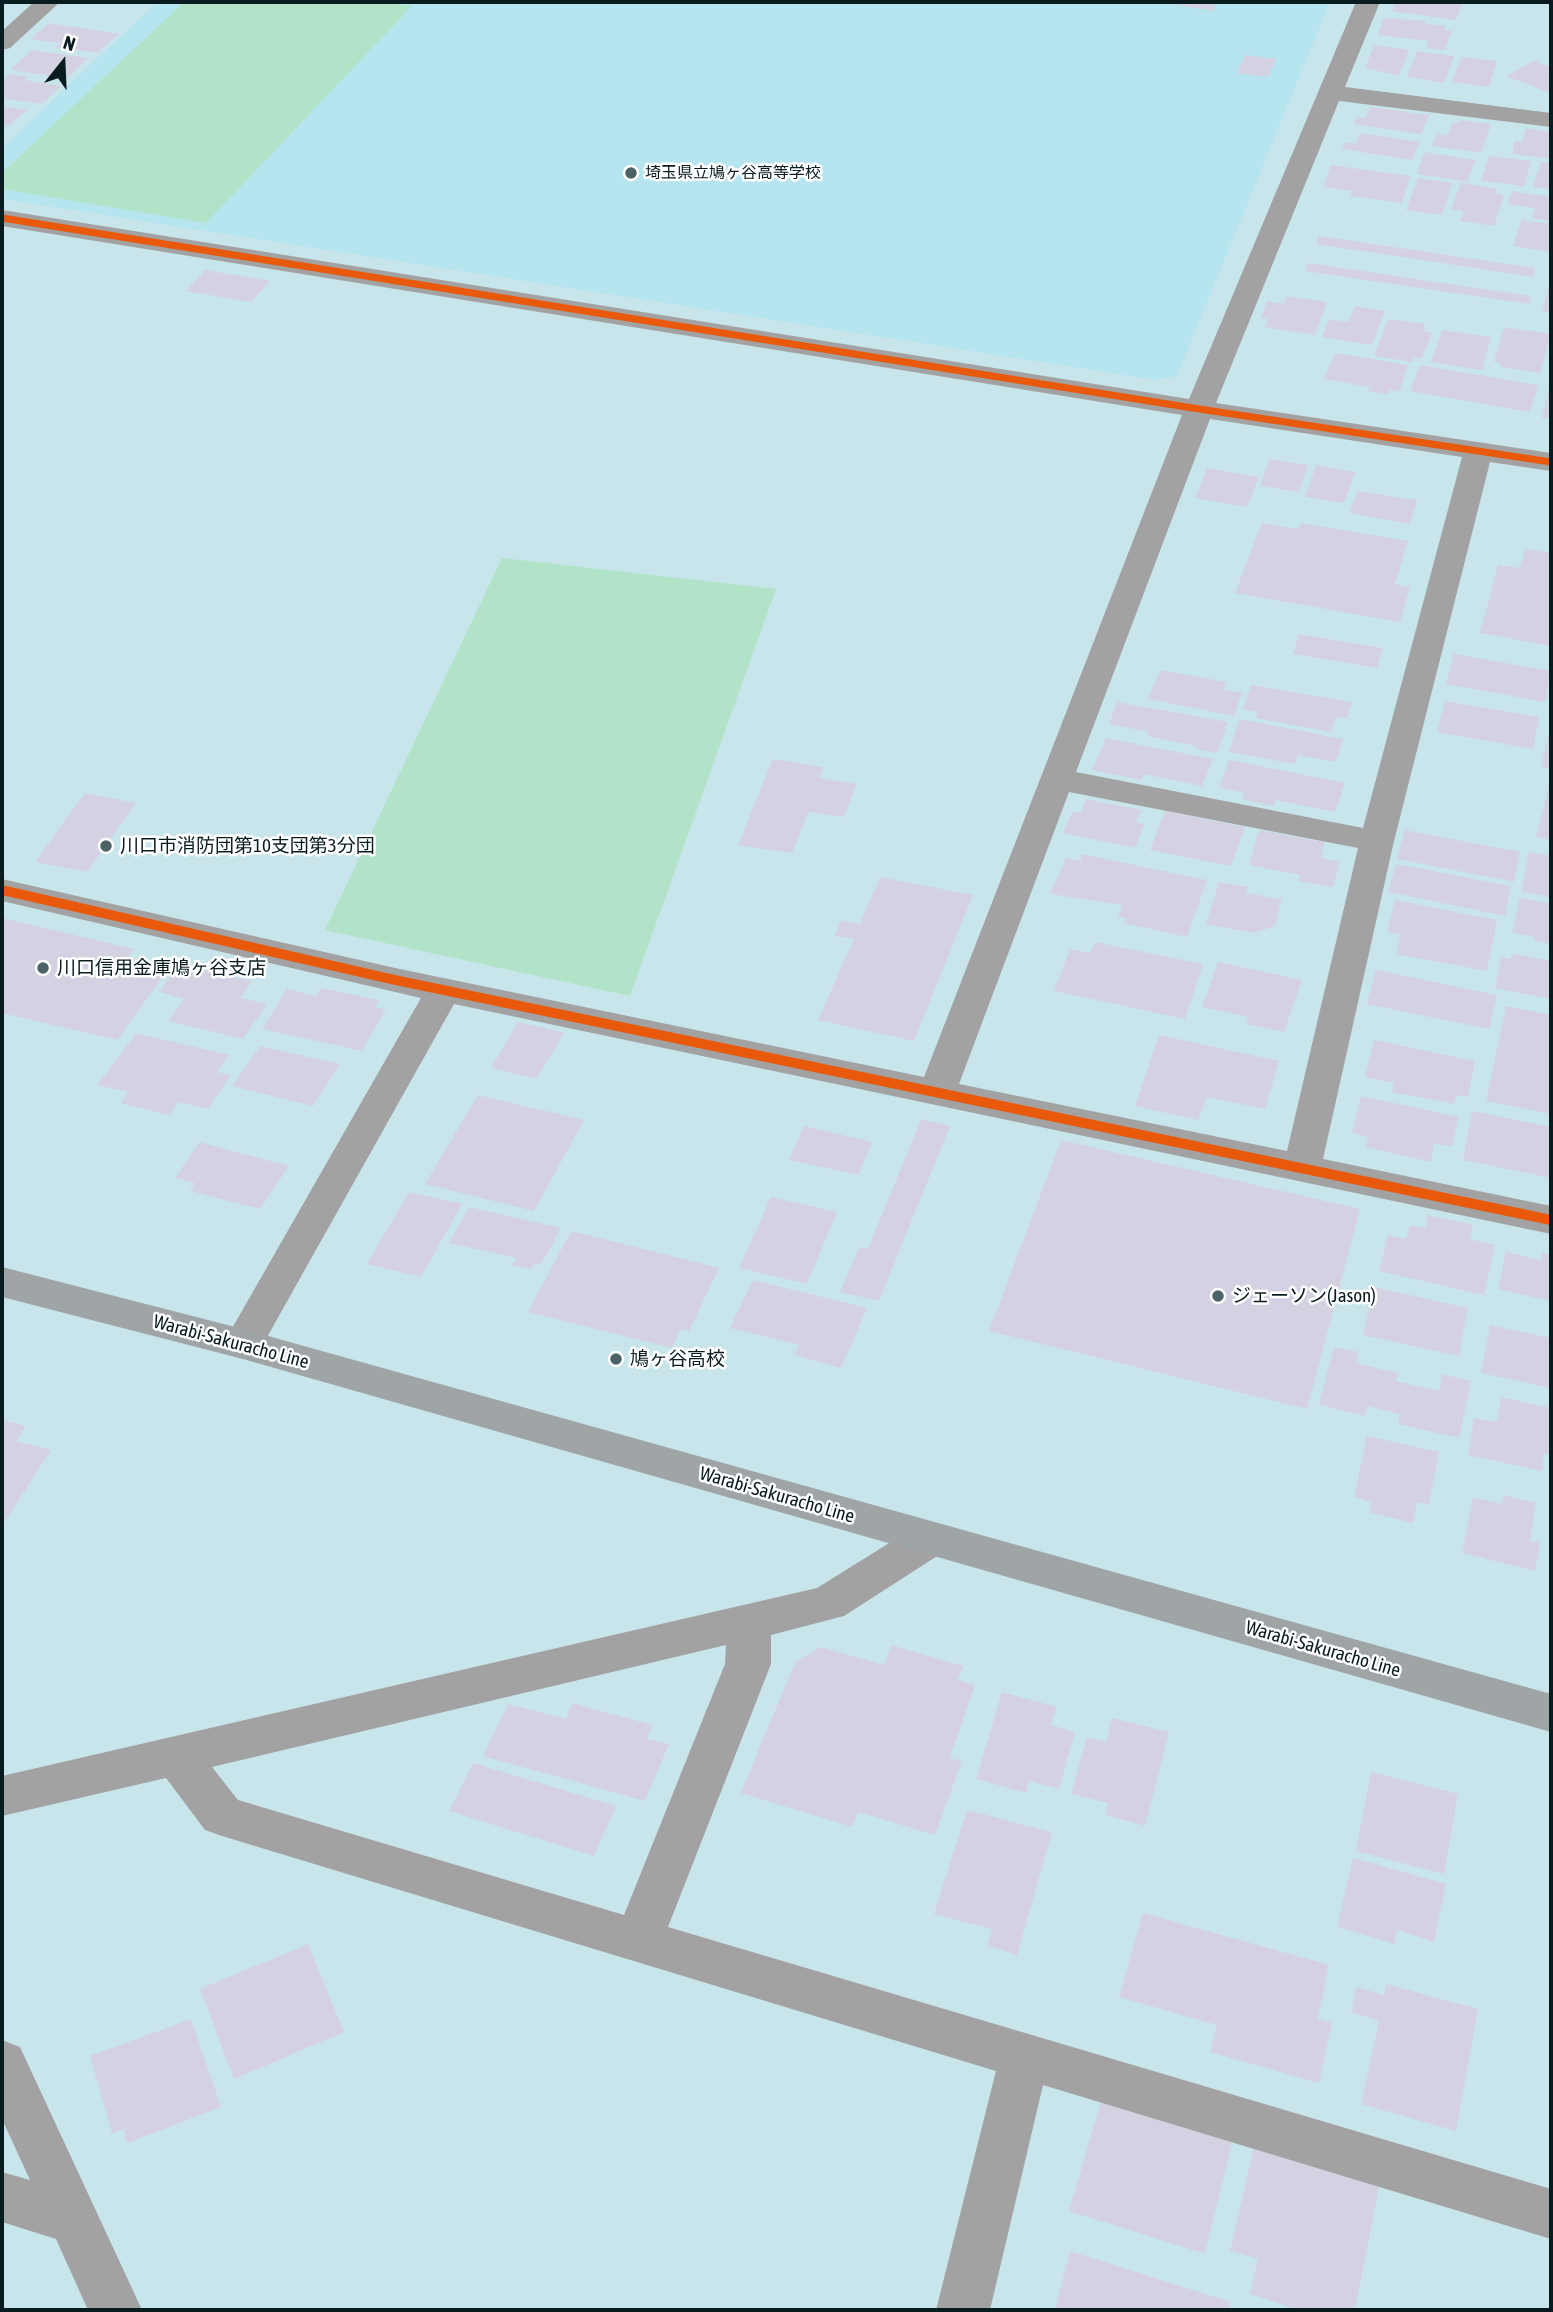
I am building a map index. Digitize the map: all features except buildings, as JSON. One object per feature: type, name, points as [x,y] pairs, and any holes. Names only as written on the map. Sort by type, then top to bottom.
[{"type":"main road","name":"Warabi-Sakuracho Line","points":[[2,1282],[243,1344],[1551,1713]]},
{"type":"street","points":[[2,43],[48,2]]},
{"type":"street","points":[[937,1092],[1199,409],[1368,2]]},
{"type":"street","points":[[1330,92],[1551,120]]},
{"type":"street","points":[[2,218],[1199,409],[1551,462]]},
{"type":"street","points":[[1302,1168],[1377,841],[1478,451]]},
{"type":"street","points":[[1058,779],[1377,841]]},
{"type":"street","points":[[2,890],[444,990],[1551,1220]]},
{"type":"street","points":[[243,1344],[444,990]]},
{"type":"street","points":[[2,1796],[828,1603],[930,1539]]},
{"type":"street","points":[[638,1941],[748,1664],[749,1622]]},
{"type":"street","points":[[177,1757],[222,1816],[1551,2214]]},
{"type":"street","points":[[963,2310],[1024,2058]]},
{"type":"street","points":[[2,2063],[115,2310]]},
{"type":"street","points":[[2,2197],[73,2219]]},
{"type":"shaded area","name":"埼玉県立鳩ヶ谷高等学校","points":[[157,2],[1330,2],[1177,376],[1156,380],[2,199],[2,148]]},
{"type":"green space","points":[[184,2],[381,2],[412,6],[206,223],[2,189],[2,173]]},
{"type":"green space","points":[[502,558],[776,589],[630,996],[325,930]]},
{"type":"cycle path","points":[[2,218],[1199,409],[1551,462]]},
{"type":"cycle path","points":[[2,890],[395,980],[1551,1220]]},
{"type":"place","name":"埼玉県立鳩ヶ谷高等学校","points":[[631,173]]},
{"type":"place","name":"川口市消防団第10支団第3分団","points":[[106,846]]},
{"type":"place","name":"川口信用金庫鳩ヶ谷支店","points":[[43,968]]},
{"type":"place","name":"ジェーソン(Jason)","points":[[1218,1296]]},
{"type":"place","name":"鳩ヶ谷高校","points":[[616,1359]]}]
